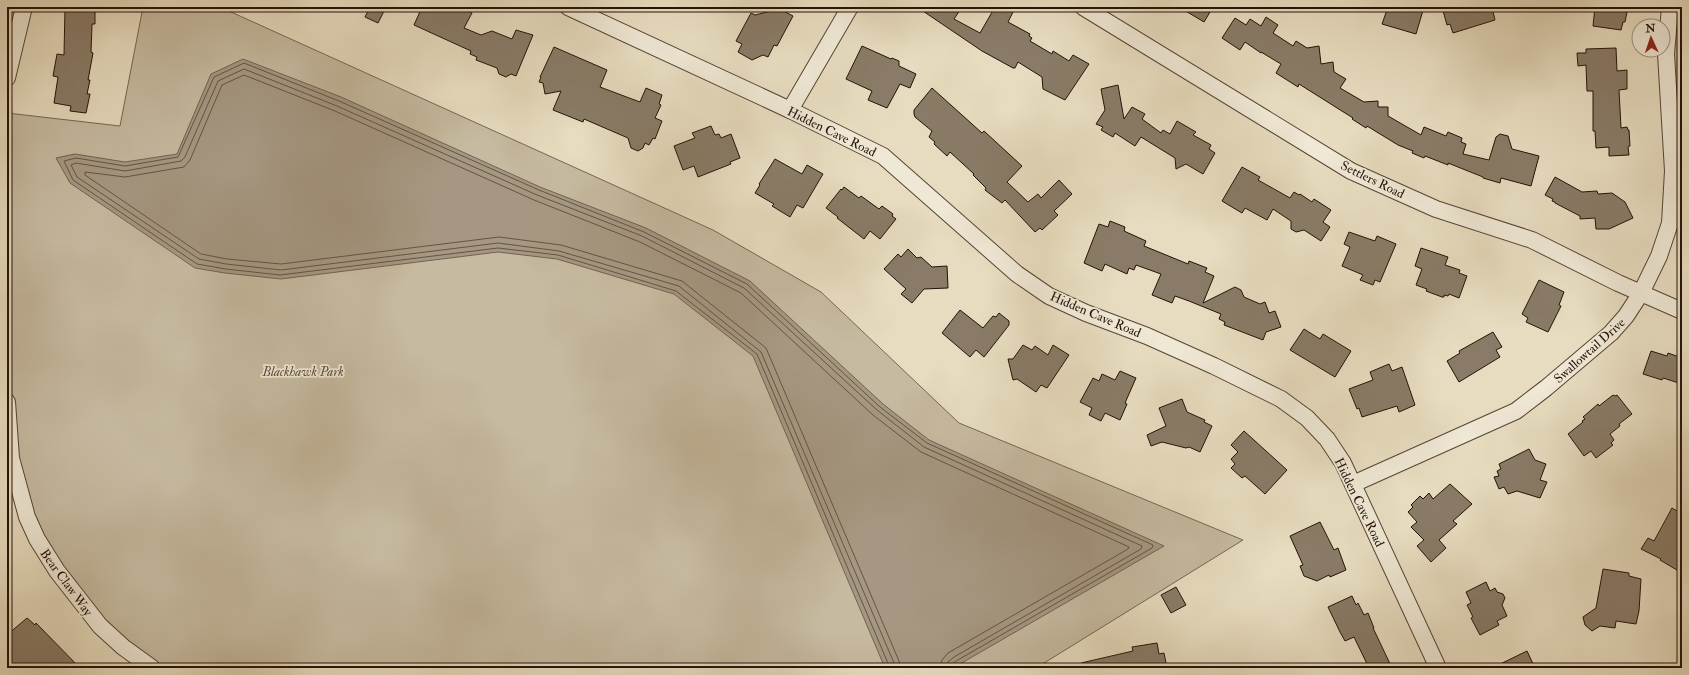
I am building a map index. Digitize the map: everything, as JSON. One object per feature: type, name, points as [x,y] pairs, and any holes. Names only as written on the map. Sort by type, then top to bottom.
[{"type":"street","points":[[7,78],[24,7]]},
{"type":"street","name":"Hidden Cave Road","points":[[568,7],[790,110],[883,156],[1017,274],[1049,296],[1086,313],[1147,336],[1282,399],[1307,418],[1326,439],[1343,462],[1438,668]]},
{"type":"street","points":[[790,110],[850,7]]},
{"type":"street","name":"Settlers Road","points":[[1083,7],[1351,171],[1436,209],[1532,240],[1641,293],[1682,311]]},
{"type":"street","name":"Swallowtail Drive","points":[[1353,484],[1516,411],[1546,388],[1611,333],[1626,316],[1641,293],[1659,256],[1670,223],[1675,100],[1666,54],[1670,7]]},
{"type":"street","name":"Bear Claw Way","points":[[7,402],[11,458],[27,517],[38,539],[57,572],[100,626],[123,647],[152,668]]},
{"type":"green space","name":"Blackhawk Park","points":[[143,7],[220,7],[713,230],[821,292],[959,423],[1243,540],[1036,668],[152,668],[100,626],[27,517],[7,402],[7,113],[120,126]]},
{"type":"green space","points":[[1670,7],[1682,7],[1682,101],[1669,100],[1669,58],[1671,58]]},
{"type":"water","points":[[243,59],[341,97],[540,187],[646,228],[750,281],[883,404],[929,440],[1164,546],[953,668],[885,668],[753,356],[674,294],[557,259],[498,252],[281,279],[195,268],[70,183],[56,158],[75,154],[125,162],[177,154],[211,74]]},
{"type":"building","points":[[65,7],[95,7],[95,24],[92,24],[91,52],[93,53],[87,94],[90,94],[86,113],[70,111],[71,106],[54,103],[58,77],[53,76],[57,54],[64,55]]},
{"type":"building","points":[[370,7],[386,7],[378,23],[365,17]]},
{"type":"building","points":[[422,7],[460,7],[472,13],[464,28],[481,35],[492,31],[512,39],[516,30],[533,35],[516,76],[511,74],[506,77],[499,74],[497,68],[476,60],[477,57],[470,54],[471,51],[414,25]]},
{"type":"building","points":[[773,7],[776,7],[793,16],[777,46],[774,45],[768,57],[763,55],[752,60],[738,52],[742,44],[736,41],[751,13],[755,15],[771,11]]},
{"type":"building","points":[[917,7],[962,7],[954,19],[980,33],[995,7],[1005,7],[1013,12],[1008,22],[1030,34],[1029,36],[1032,38],[1030,41],[1052,54],[1053,51],[1069,61],[1073,55],[1089,64],[1065,100],[1043,89],[1042,77],[1018,62],[1015,68],[1013,68],[982,51]]},
{"type":"building","points":[[1179,7],[1213,7],[1204,22]]},
{"type":"building","points":[[1388,7],[1424,7],[1416,34],[1382,24]]},
{"type":"building","points":[[1442,7],[1492,7],[1495,20],[1453,33],[1450,24],[1447,25]]},
{"type":"building","points":[[1595,7],[1628,7],[1625,22],[1623,22],[1621,30],[1593,26]]},
{"type":"building","points":[[1266,17],[1278,25],[1273,33],[1293,46],[1296,41],[1307,48],[1319,46],[1321,64],[1333,62],[1334,72],[1346,79],[1340,88],[1364,102],[1378,101],[1378,107],[1388,107],[1388,116],[1421,135],[1424,127],[1446,136],[1448,132],[1462,138],[1461,142],[1466,144],[1463,154],[1489,160],[1496,137],[1500,134],[1508,136],[1512,149],[1539,156],[1531,186],[1501,178],[1500,183],[1483,178],[1448,163],[1448,165],[1425,156],[1424,158],[1412,153],[1413,151],[1398,145],[1367,126],[1366,128],[1352,119],[1353,118],[1299,84],[1298,87],[1276,73],[1281,64],[1245,42],[1240,50],[1222,38],[1235,18],[1246,25],[1250,19],[1261,26]]},
{"type":"building","points":[[862,46],[899,61],[899,66],[916,74],[910,88],[900,84],[887,108],[868,100],[872,91],[846,79]]},
{"type":"building","points":[[554,47],[607,70],[600,87],[640,102],[646,88],[662,95],[659,104],[661,105],[655,118],[662,121],[655,139],[653,138],[649,145],[645,143],[643,148],[638,151],[631,148],[628,138],[584,119],[583,122],[553,110],[561,91],[545,94],[543,83],[539,82]]},
{"type":"building","points":[[1616,48],[1617,71],[1627,70],[1627,89],[1619,90],[1621,128],[1627,127],[1629,130],[1630,146],[1628,147],[1629,155],[1609,156],[1609,147],[1596,148],[1595,131],[1593,131],[1593,91],[1587,91],[1586,65],[1578,66],[1577,53],[1586,53],[1586,49]]},
{"type":"building","points":[[1118,85],[1124,119],[1132,107],[1145,114],[1142,119],[1161,133],[1163,130],[1170,134],[1177,121],[1196,132],[1193,135],[1211,145],[1209,149],[1215,153],[1203,174],[1186,164],[1176,169],[1175,158],[1141,137],[1135,146],[1115,133],[1113,137],[1101,130],[1103,127],[1096,124],[1105,110],[1101,89]]},
{"type":"building","points":[[932,88],[982,133],[984,131],[1022,166],[1007,182],[1028,202],[1038,194],[1041,198],[1059,180],[1072,194],[1054,211],[1058,215],[1042,230],[1040,228],[1035,232],[1005,200],[1002,203],[985,190],[986,188],[973,175],[974,174],[950,152],[947,156],[934,144],[935,142],[929,137],[932,131],[915,117],[914,114],[914,110]]},
{"type":"building","points":[[711,126],[715,135],[719,134],[721,138],[731,134],[740,158],[730,162],[731,164],[698,177],[694,166],[683,170],[674,146],[695,138],[692,133]]},
{"type":"building","points":[[775,159],[802,174],[807,165],[823,174],[803,208],[797,205],[790,217],[772,206],[774,204],[755,193]]},
{"type":"building","points":[[1242,167],[1260,177],[1258,180],[1290,198],[1294,192],[1312,202],[1314,199],[1331,210],[1323,222],[1330,227],[1321,241],[1304,230],[1296,232],[1291,229],[1291,221],[1273,209],[1267,220],[1245,208],[1242,213],[1222,201]]},
{"type":"building","points":[[1555,177],[1582,192],[1597,191],[1598,194],[1612,193],[1625,202],[1633,218],[1609,229],[1596,229],[1595,218],[1580,219],[1580,216],[1555,203],[1552,201],[1553,199],[1545,195]]},
{"type":"building","points":[[844,187],[859,198],[861,196],[879,209],[882,206],[893,214],[892,216],[896,219],[880,239],[870,231],[864,239],[826,208]]},
{"type":"building","points":[[1110,221],[1125,227],[1124,231],[1146,241],[1144,246],[1188,264],[1189,261],[1207,268],[1205,272],[1214,276],[1203,303],[1235,287],[1241,290],[1244,297],[1260,304],[1265,302],[1269,313],[1275,311],[1281,327],[1266,332],[1263,340],[1224,325],[1225,322],[1219,319],[1221,314],[1189,301],[1175,296],[1172,303],[1152,295],[1161,274],[1136,265],[1134,270],[1129,268],[1127,274],[1105,264],[1102,271],[1084,263],[1099,224],[1108,227]]},
{"type":"building","points":[[1349,232],[1375,241],[1377,236],[1396,244],[1380,282],[1375,280],[1373,285],[1360,280],[1363,275],[1342,266],[1350,247],[1344,244]]},
{"type":"building","points":[[1421,248],[1448,257],[1445,265],[1460,270],[1459,273],[1467,276],[1459,298],[1449,294],[1448,296],[1444,295],[1444,297],[1442,297],[1426,291],[1427,289],[1416,285],[1422,269],[1415,266]]},
{"type":"building","points":[[908,249],[917,258],[921,257],[932,267],[947,266],[948,288],[924,289],[912,303],[901,294],[906,289],[884,269],[898,254],[901,257]]},
{"type":"building","points":[[1539,280],[1564,292],[1559,305],[1561,306],[1548,332],[1526,322],[1528,318],[1522,314]]},
{"type":"building","points":[[960,310],[983,328],[993,316],[996,317],[999,313],[1009,321],[1009,325],[984,357],[976,350],[970,357],[942,333]]},
{"type":"building","points":[[1304,329],[1320,339],[1323,334],[1351,351],[1335,377],[1290,350]]},
{"type":"building","points":[[1493,332],[1502,347],[1496,350],[1500,357],[1459,382],[1447,361],[1460,353],[1459,351]]},
{"type":"building","points":[[1023,345],[1032,350],[1035,346],[1048,355],[1053,345],[1069,355],[1047,388],[1041,385],[1036,392],[1017,379],[1013,380],[1008,359],[1013,359]]},
{"type":"building","points":[[1651,351],[1667,356],[1668,353],[1682,358],[1682,384],[1643,374]]},
{"type":"building","points":[[1389,364],[1392,371],[1402,367],[1415,405],[1399,412],[1397,406],[1362,417],[1349,389],[1373,380],[1370,372]]},
{"type":"building","points":[[1120,371],[1136,378],[1125,403],[1127,404],[1120,420],[1105,413],[1101,421],[1089,415],[1092,408],[1080,402],[1093,378],[1099,381],[1102,374],[1115,380]]},
{"type":"building","points":[[1613,395],[1617,395],[1632,414],[1619,424],[1620,426],[1610,434],[1614,440],[1611,443],[1613,445],[1596,458],[1591,451],[1584,456],[1568,434],[1583,422],[1582,421],[1585,419],[1583,417],[1598,404],[1599,406]]},
{"type":"building","points":[[1182,399],[1187,412],[1205,420],[1204,422],[1212,426],[1200,452],[1189,447],[1186,448],[1162,442],[1151,446],[1147,435],[1166,426],[1159,408]]},
{"type":"building","points":[[1244,431],[1287,470],[1265,494],[1245,476],[1242,478],[1231,468],[1235,464],[1231,459],[1238,452],[1231,445]]},
{"type":"building","points":[[1529,449],[1535,460],[1546,464],[1540,480],[1547,482],[1540,498],[1517,491],[1508,494],[1504,487],[1499,489],[1494,477],[1499,476],[1497,471],[1501,469],[1499,464]]},
{"type":"building","points":[[1450,484],[1472,504],[1453,521],[1457,524],[1439,540],[1446,548],[1431,562],[1417,546],[1424,540],[1411,527],[1417,522],[1408,512],[1413,507],[1411,505],[1420,496],[1423,499],[1429,493],[1433,499]]},
{"type":"building","points":[[1672,508],[1682,514],[1682,573],[1660,560],[1661,559],[1641,549],[1648,538],[1654,541]]},
{"type":"building","points":[[1320,522],[1334,550],[1338,548],[1346,570],[1330,577],[1329,575],[1317,581],[1304,576],[1300,566],[1303,565],[1290,536]]},
{"type":"building","points":[[1603,569],[1629,573],[1629,576],[1641,579],[1639,611],[1636,624],[1616,621],[1615,628],[1600,626],[1592,631],[1585,625],[1583,617],[1596,608]]},
{"type":"building","points":[[1486,582],[1490,591],[1495,588],[1497,592],[1503,594],[1505,598],[1502,605],[1507,616],[1497,621],[1499,625],[1480,635],[1471,618],[1473,617],[1467,605],[1471,603],[1466,592]]},
{"type":"building","points":[[1176,587],[1186,605],[1171,613],[1161,595]]},
{"type":"building","points":[[1352,596],[1356,605],[1358,603],[1364,615],[1368,613],[1373,628],[1392,668],[1369,668],[1354,637],[1345,641],[1340,632],[1328,607]]},
{"type":"building","points":[[27,618],[35,625],[36,623],[80,668],[7,668],[7,635]]},
{"type":"building","points":[[1157,643],[1159,654],[1164,653],[1167,668],[1082,668],[1081,663],[1133,651],[1132,647]]},
{"type":"building","points":[[1527,651],[1535,668],[1492,668]]}]
